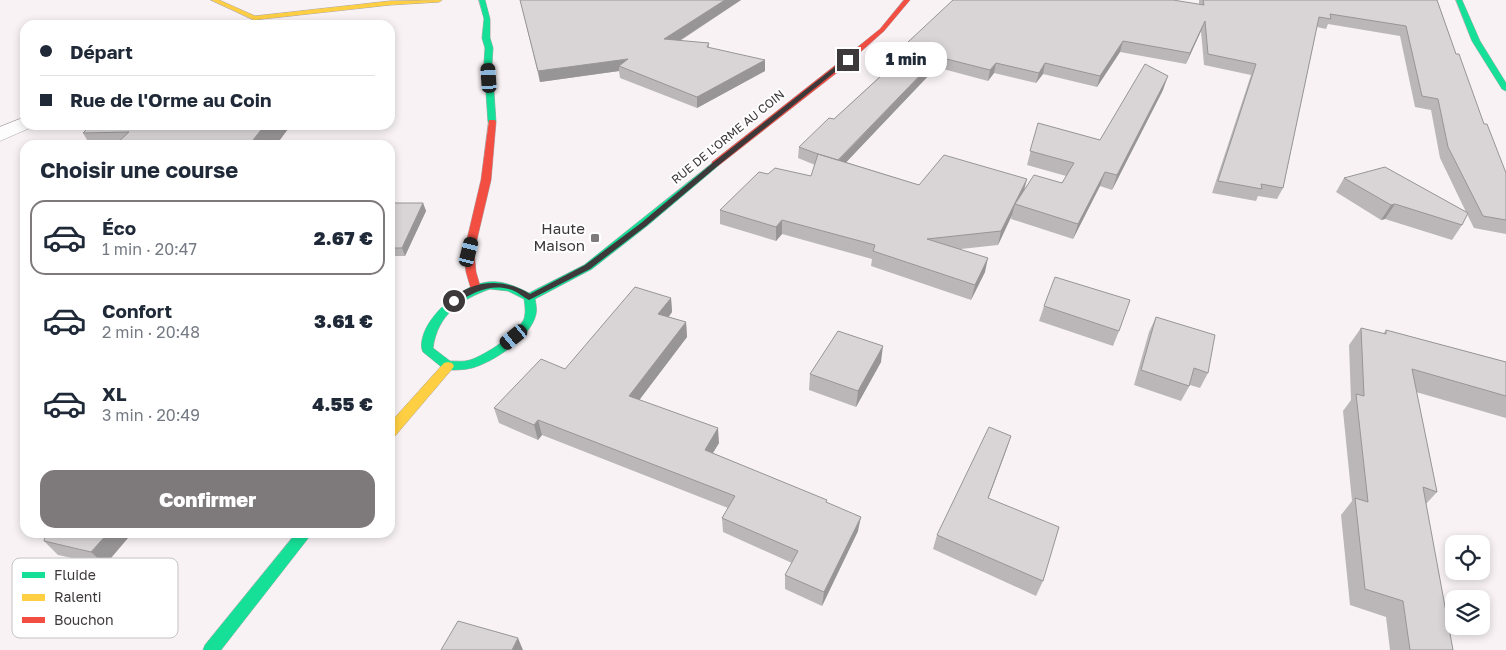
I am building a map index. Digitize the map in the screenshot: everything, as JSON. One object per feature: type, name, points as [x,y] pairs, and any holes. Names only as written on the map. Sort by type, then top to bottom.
[{"type":"main road","points":[[214,0],[254,18],[390,2],[439,0]]},
{"type":"main road","points":[[476,289],[471,272],[469,252],[486,180],[492,125],[488,62],[489,48],[486,38],[487,19],[482,0]]},
{"type":"main road","name":"RUE DE L'ORME AU COIN","points":[[529,297],[588,267],[644,224],[717,162],[843,64],[882,30],[907,0]]},
{"type":"main road","points":[[1459,0],[1476,41],[1506,89]]},
{"type":"main road","points":[[395,426],[448,366],[471,364],[489,357],[514,337],[525,325],[531,314],[532,306],[529,297],[516,289],[502,285],[489,285],[476,289],[454,301],[436,318],[429,329],[426,339],[428,349],[448,366]]},
{"type":"main road","points":[[210,650],[301,538]]},
{"type":"street","points":[[0,135],[20,125]]},
{"type":"building","points":[[520,0],[725,0],[664,39],[709,43],[707,47],[765,60],[697,97],[619,66],[628,59],[538,71]]},
{"type":"building","points":[[953,0],[1173,0],[1204,5],[1203,0],[1437,0],[1456,54],[1459,54],[1484,124],[1487,124],[1506,173],[1506,220],[1483,216],[1448,147],[1438,99],[1422,96],[1406,26],[1330,14],[1331,19],[1319,17],[1283,188],[1261,184],[1262,189],[1218,181],[1256,64],[1208,54],[1205,21],[1190,53],[1123,41],[1100,76],[1045,63],[1039,73],[996,63],[990,70],[923,53],[932,63],[838,160],[799,147],[829,118],[834,119],[916,44],[908,42]]},
{"type":"building","points":[[1145,64],[1168,76],[1117,175],[1105,172],[1078,224],[1015,204],[1034,175],[1062,183],[1074,163],[1030,151],[1038,123],[1100,140]]},
{"type":"building","points":[[86,130],[261,130],[253,140],[120,140],[129,132],[83,133]]},
{"type":"building","points":[[818,154],[919,185],[944,155],[1027,179],[1001,231],[927,239],[988,258],[975,285],[873,251],[875,245],[782,220],[776,227],[720,210],[759,172],[768,174],[775,168],[811,176]]},
{"type":"building","points":[[1385,167],[1468,213],[1462,225],[1395,204],[1391,205],[1344,178]]},
{"type":"building","points":[[395,203],[423,203],[402,248],[395,248]]},
{"type":"building","points":[[1055,277],[1130,300],[1119,331],[1044,306]]},
{"type":"building","points":[[635,287],[671,298],[658,314],[686,322],[629,396],[718,428],[705,450],[827,500],[826,502],[861,517],[824,592],[785,575],[798,551],[722,518],[735,496],[538,420],[534,425],[494,408],[541,359],[565,369]]},
{"type":"building","points":[[1156,317],[1215,335],[1208,373],[1194,368],[1189,386],[1141,370]]},
{"type":"building","points":[[1361,328],[1386,334],[1386,330],[1506,362],[1506,396],[1412,369],[1437,492],[1423,487],[1445,607],[1445,635],[1450,635],[1453,650],[1410,650],[1403,601],[1365,589],[1355,498],[1368,502],[1356,394],[1364,396]]},
{"type":"building","points":[[838,331],[883,346],[858,391],[810,374]]},
{"type":"building","points":[[989,427],[1011,436],[988,498],[1059,527],[1043,581],[937,535]]},
{"type":"building","points":[[45,538],[104,538],[91,552],[44,541]]},
{"type":"building","points":[[458,621],[518,638],[512,650],[441,650]]},
{"type":"traffic: fast","points":[[482,0],[487,19],[486,38],[489,48],[488,63],[492,122]]},
{"type":"traffic: fast","points":[[1459,0],[1476,41],[1506,89]]},
{"type":"traffic: fast","points":[[529,297],[588,267],[644,224],[715,164]]},
{"type":"traffic: fast","points":[[489,285],[510,288],[529,297],[531,312],[529,320],[524,328],[507,344],[487,357],[471,364],[448,366],[427,349],[433,325],[439,316],[456,301],[489,285]]},
{"type":"traffic: fast","points":[[211,650],[301,538]]},
{"type":"traffic: slow","points":[[214,0],[254,18],[390,3],[439,0]]},
{"type":"traffic: slow","points":[[395,426],[448,366]]},
{"type":"traffic: jam","points":[[715,164],[836,69],[882,30],[907,0]]},
{"type":"traffic: jam","points":[[476,289],[471,272],[469,252],[486,180],[492,122]]},
{"type":"place","name":"Haute Maison","points":[[595,238]]},
{"type":"route","points":[[454,301],[466,293],[489,285],[502,285],[516,289],[529,297],[588,267],[644,224],[717,162],[848,60]]}]
